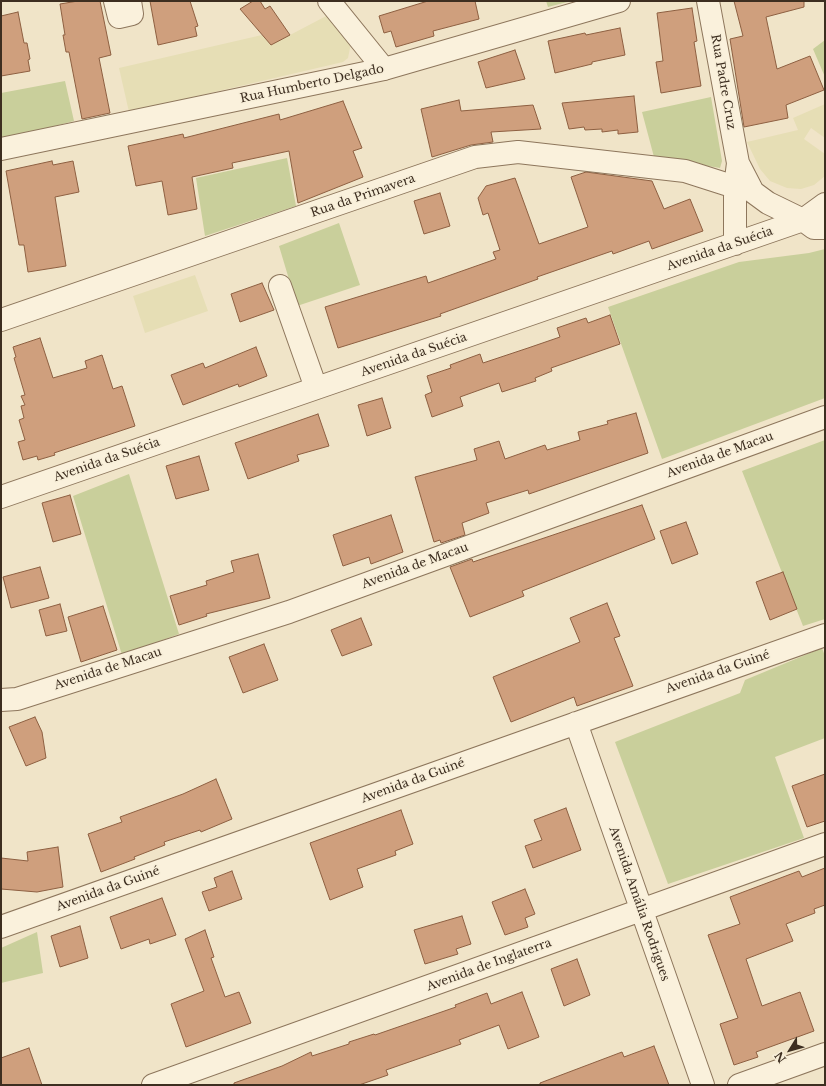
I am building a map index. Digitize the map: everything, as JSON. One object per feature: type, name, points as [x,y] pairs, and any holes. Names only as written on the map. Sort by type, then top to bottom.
[{"type":"street","points":[[115,1],[119,17],[132,14],[130,1]]},
{"type":"street","points":[[329,1],[384,69]]},
{"type":"street","name":"Rua Humberto Delgado","points":[[1,149],[384,69],[619,1]]},
{"type":"street","name":"Rua Padre Cruz","points":[[708,1],[738,163]]},
{"type":"street","name":"Rua da Primavera","points":[[1,320],[475,157],[518,152],[685,171],[735,187]]},
{"type":"street","points":[[735,244],[735,187],[738,163]]},
{"type":"street","points":[[738,163],[753,192],[768,203],[803,220],[814,228],[825,228]]},
{"type":"street","points":[[803,220],[825,204]]},
{"type":"street","name":"Avenida da Suécia","points":[[1,497],[803,220]]},
{"type":"street","points":[[280,286],[316,388]]},
{"type":"street","name":"Avenida de Macau","points":[[1,700],[17,699],[290,612],[825,417]]},
{"type":"street","name":"Avenida da Guiné","points":[[1,927],[825,635]]},
{"type":"street","name":"Avenida Amália Rodrigues","points":[[576,723],[702,1085]]},
{"type":"street","name":"Avenida de Inglaterra","points":[[153,1085],[642,911],[825,844]]},
{"type":"street","points":[[739,1085],[825,1054]]},
{"type":"shaded area","points":[[330,14],[351,43],[348,58],[343,62],[129,112],[119,68],[262,35],[271,45]]},
{"type":"shaded area","points":[[825,104],[825,138],[811,128],[804,139],[825,154],[825,176],[814,185],[801,189],[787,188],[770,181],[760,169],[747,142],[798,130],[793,118]]},
{"type":"shaded area","points":[[195,275],[208,311],[145,333],[133,296]]},
{"type":"green space","points":[[546,1],[571,1],[548,7]]},
{"type":"green space","points":[[825,40],[825,77],[813,49]]},
{"type":"green space","points":[[65,81],[74,121],[1,140],[1,93]]},
{"type":"green space","points":[[711,97],[722,161],[720,168],[654,157],[642,112]]},
{"type":"green space","points":[[287,158],[296,206],[205,236],[196,178]]},
{"type":"green space","points":[[339,223],[360,285],[297,306],[279,246]]},
{"type":"green space","points":[[825,249],[825,398],[662,459],[608,307],[739,262],[809,253]]},
{"type":"green space","points":[[825,440],[825,619],[803,626],[742,471]]},
{"type":"green space","points":[[129,474],[179,634],[122,655],[73,496]]},
{"type":"green space","points":[[822,648],[825,656],[825,738],[775,757],[804,838],[668,884],[615,742],[740,693],[745,680]]},
{"type":"green space","points":[[37,932],[43,973],[1,983],[1,948]]},
{"type":"building","points":[[78,1],[100,1],[111,55],[99,58],[110,113],[82,119],[69,52],[66,52],[60,4]]},
{"type":"building","points":[[150,1],[190,1],[198,26],[195,27],[197,36],[158,45]]},
{"type":"building","points":[[253,1],[260,1],[265,9],[270,6],[290,35],[271,45],[240,9]]},
{"type":"building","points":[[428,1],[475,1],[479,19],[433,31],[434,36],[396,47],[391,31],[384,33],[379,16]]},
{"type":"building","points":[[734,1],[804,1],[804,7],[766,17],[777,69],[810,56],[824,90],[786,105],[788,118],[744,127],[730,39],[743,36]]},
{"type":"building","points":[[692,8],[697,41],[694,42],[701,86],[661,93],[656,62],[663,61],[657,13]]},
{"type":"building","points":[[18,12],[24,43],[27,43],[30,59],[28,60],[30,71],[1,76],[1,16]]},
{"type":"building","points":[[620,28],[625,55],[592,62],[592,64],[555,73],[548,41],[585,33],[586,35]]},
{"type":"building","points":[[515,50],[525,79],[486,88],[478,62]]},
{"type":"building","points":[[634,96],[638,132],[618,134],[618,130],[602,132],[602,129],[585,130],[584,127],[569,129],[562,103]]},
{"type":"building","points":[[459,100],[461,111],[533,105],[541,129],[491,132],[493,142],[471,145],[432,157],[421,109]]},
{"type":"building","points":[[343,101],[362,148],[353,151],[363,177],[298,203],[289,151],[232,163],[233,168],[192,177],[197,209],[168,215],[162,181],[136,186],[128,146],[183,134],[184,138],[279,114],[280,120]]},
{"type":"building","points":[[52,161],[53,165],[73,161],[79,192],[55,197],[66,266],[28,272],[24,245],[19,245],[6,171]]},
{"type":"building","points":[[586,172],[652,181],[664,209],[690,199],[703,231],[652,249],[649,241],[613,254],[612,251],[537,277],[538,279],[440,314],[441,316],[338,348],[325,307],[426,276],[428,283],[496,259],[493,252],[500,250],[488,213],[483,215],[478,198],[486,186],[515,178],[539,244],[588,227],[571,177]]},
{"type":"building","points":[[440,193],[450,226],[424,234],[414,201]]},
{"type":"building","points":[[262,283],[274,310],[240,322],[231,294]]},
{"type":"building","points":[[610,315],[620,344],[551,368],[552,371],[535,378],[536,381],[502,392],[499,383],[460,397],[463,406],[432,417],[425,395],[432,392],[427,376],[451,368],[450,365],[480,354],[483,363],[528,348],[560,337],[557,328],[586,318],[588,323]]},
{"type":"building","points":[[40,338],[53,378],[87,368],[85,361],[102,355],[113,389],[122,386],[135,426],[54,453],[55,455],[38,460],[37,456],[23,460],[18,442],[25,440],[19,420],[24,418],[21,406],[25,405],[21,396],[25,395],[14,358],[16,357],[13,347]]},
{"type":"building","points":[[256,347],[267,376],[239,387],[238,384],[183,405],[171,375],[203,363],[205,368]]},
{"type":"building","points":[[382,398],[391,428],[367,436],[358,405]]},
{"type":"building","points":[[636,413],[648,453],[529,494],[528,490],[486,503],[489,513],[462,523],[465,535],[441,543],[440,540],[434,542],[415,477],[477,460],[474,449],[499,441],[505,459],[545,445],[547,450],[580,440],[578,432],[608,424],[607,421]]},
{"type":"building","points":[[318,414],[329,446],[297,455],[299,461],[248,479],[235,443]]},
{"type":"building","points":[[199,456],[209,490],[176,499],[166,466]]},
{"type":"building","points":[[70,495],[81,534],[53,542],[42,503]]},
{"type":"building","points":[[642,505],[655,539],[522,591],[524,596],[470,617],[450,567],[472,559],[473,562]]},
{"type":"building","points":[[391,515],[403,552],[371,564],[369,557],[343,566],[333,535]]},
{"type":"building","points":[[686,522],[698,554],[672,564],[660,531]]},
{"type":"building","points":[[258,554],[270,598],[206,614],[207,616],[179,625],[170,596],[207,585],[206,581],[234,572],[231,561]]},
{"type":"building","points":[[40,567],[49,598],[11,608],[3,577]]},
{"type":"building","points":[[783,572],[797,609],[770,620],[756,582]]},
{"type":"building","points":[[607,603],[620,636],[614,638],[633,686],[577,706],[574,697],[511,722],[493,677],[580,642],[570,618]]},
{"type":"building","points":[[60,604],[67,631],[46,636],[39,610]]},
{"type":"building","points":[[103,606],[117,650],[81,662],[68,617]]},
{"type":"building","points":[[361,618],[372,645],[342,656],[331,630]]},
{"type":"building","points":[[264,644],[278,680],[243,693],[229,657]]},
{"type":"building","points":[[35,717],[42,732],[46,758],[26,766],[9,727]]},
{"type":"building","points":[[825,774],[825,821],[807,827],[792,786]]},
{"type":"building","points":[[216,779],[232,819],[201,832],[200,830],[164,842],[165,845],[134,857],[135,859],[101,872],[88,834],[122,822],[120,817],[183,794]]},
{"type":"building","points":[[566,808],[581,850],[533,868],[525,846],[542,840],[534,820]]},
{"type":"building","points":[[401,810],[413,844],[395,851],[396,855],[357,869],[363,887],[330,900],[310,843]]},
{"type":"building","points":[[58,847],[63,887],[37,892],[1,889],[1,858],[28,861],[27,852]]},
{"type":"building","points":[[825,868],[825,905],[814,909],[815,913],[786,924],[793,941],[746,959],[762,1006],[800,992],[814,1031],[756,1052],[758,1057],[734,1065],[720,1024],[738,1018],[708,935],[740,924],[730,897],[799,871],[802,877]]},
{"type":"building","points":[[232,871],[242,899],[209,911],[202,892],[217,887],[214,878]]},
{"type":"building","points":[[525,889],[535,914],[525,918],[528,927],[505,935],[492,902]]},
{"type":"building","points":[[162,898],[176,935],[150,944],[149,939],[121,949],[110,917]]},
{"type":"building","points":[[462,916],[471,944],[456,949],[458,954],[425,964],[414,930]]},
{"type":"building","points":[[80,926],[88,958],[60,967],[51,936]]},
{"type":"building","points":[[205,930],[214,957],[211,958],[225,997],[239,992],[251,1023],[186,1047],[171,1004],[204,991],[185,939]]},
{"type":"building","points":[[577,959],[590,995],[564,1006],[551,969]]},
{"type":"building","points":[[522,992],[539,1037],[508,1049],[499,1025],[459,1040],[461,1044],[386,1070],[388,1075],[359,1085],[234,1085],[234,1083],[282,1066],[311,1052],[312,1056],[349,1044],[349,1042],[374,1034],[375,1035],[456,1007],[455,1005],[487,993],[491,1004]]},
{"type":"building","points":[[654,1046],[669,1085],[540,1085],[540,1083],[622,1052],[624,1057]]},
{"type":"building","points":[[29,1048],[42,1085],[1,1085],[1,1058]]}]
